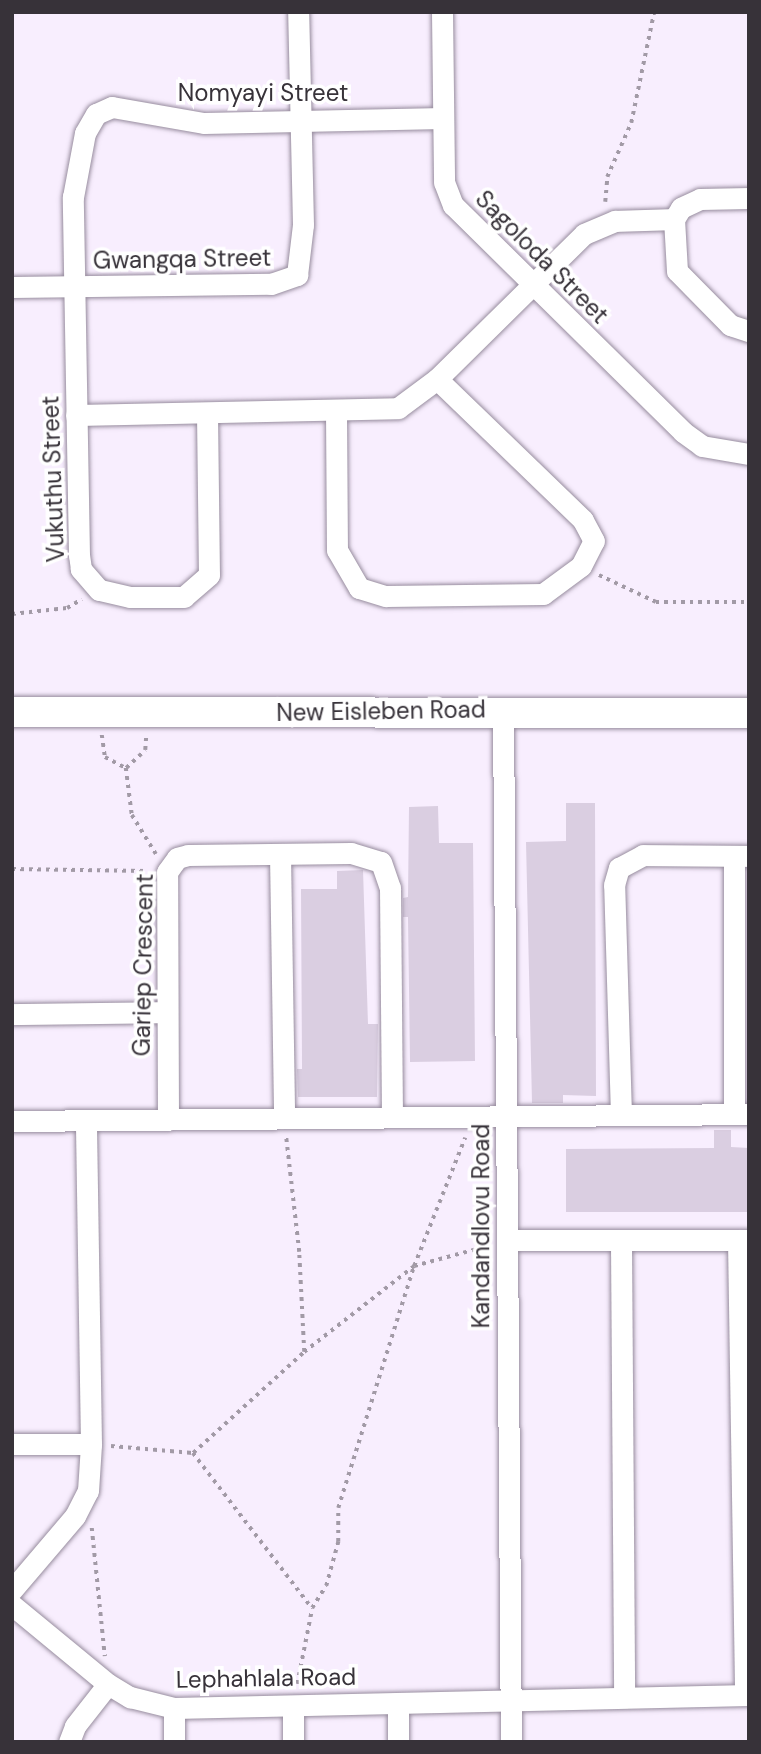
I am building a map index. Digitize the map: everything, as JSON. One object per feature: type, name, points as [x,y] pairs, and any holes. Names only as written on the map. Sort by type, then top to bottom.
[{"type":"main road","name":"New Eisleben Road","points":[[12,712],[503,709],[749,713]]},
{"type":"street","name":"Gwangqa Street","points":[[12,287],[289,280],[301,267],[303,253],[298,12]]},
{"type":"street","name":"Sagoloda Street","points":[[442,12],[444,182],[453,205],[531,285],[683,432],[702,446],[749,454]]},
{"type":"street","name":"Nomyayi Street","points":[[74,287],[73,197],[85,133],[96,114],[112,107],[187,123],[443,118]]},
{"type":"street","points":[[749,198],[700,199],[681,208],[674,219],[677,271],[730,325],[749,331]]},
{"type":"street","points":[[76,415],[398,408],[437,379],[584,234],[615,221],[674,219]]},
{"type":"street","name":"Vukuthu Street","points":[[74,287],[79,555],[81,569],[99,590]]},
{"type":"street","points":[[336,411],[337,550],[359,588],[386,596],[543,594],[581,566],[594,541],[583,520],[437,379]]},
{"type":"street","points":[[99,590],[121,596],[184,597],[209,575],[207,413]]},
{"type":"street","name":"Kandandlovu Road","points":[[503,709],[511,1742]]},
{"type":"street","name":"Gariep Crescent","points":[[168,1120],[167,872],[177,858],[188,855],[368,856],[381,862],[388,875],[392,1117]]},
{"type":"street","points":[[280,855],[284,1118]]},
{"type":"street","points":[[12,1121],[741,1114],[741,856],[643,855],[625,862],[616,875],[621,1115]]},
{"type":"street","points":[[12,1014],[167,1012]]},
{"type":"street","points":[[12,1591],[75,1516],[88,1491],[91,1444],[86,1121]]},
{"type":"street","points":[[507,1240],[743,1240],[747,1695]]},
{"type":"street","points":[[621,1242],[624,1695]]},
{"type":"street","points":[[12,1444],[91,1444]]},
{"type":"street","name":"Lephahlala Road","points":[[12,1605],[108,1684],[130,1697],[174,1708],[624,1695],[747,1695]]},
{"type":"street","points":[[69,1742],[75,1726],[108,1684]]},
{"type":"street","points":[[398,1703],[398,1742]]},
{"type":"street","points":[[293,1706],[293,1742]]},
{"type":"street","points":[[174,1708],[174,1742]]},
{"type":"path","points":[[615,221],[604,210],[607,177],[631,123],[654,12]]},
{"type":"path","points":[[581,566],[656,602],[749,602]]},
{"type":"path","points":[[12,614],[67,608],[99,590]]},
{"type":"path","points":[[99,712],[105,757],[126,768]]},
{"type":"path","points":[[126,768],[145,750],[146,713]]},
{"type":"path","points":[[126,768],[132,814],[167,872]]},
{"type":"path","points":[[12,869],[167,872]]},
{"type":"path","points":[[293,1706],[312,1608],[326,1586],[338,1542],[338,1508],[414,1266],[474,1116]]},
{"type":"path","points":[[284,1118],[299,1252],[304,1352]]},
{"type":"path","points":[[91,1444],[193,1453],[304,1352],[414,1266],[507,1240]]},
{"type":"path","points":[[193,1453],[312,1608]]},
{"type":"path","points":[[88,1491],[108,1684]]},
{"type":"building","points":[[566,803],[595,803],[596,1096],[563,1095],[563,1103],[532,1103],[526,842],[566,841]]},
{"type":"building","points":[[438,806],[439,843],[473,843],[475,1061],[410,1062],[408,917],[403,917],[403,898],[408,897],[409,807]]},
{"type":"building","points":[[363,870],[368,1024],[378,1024],[377,1097],[298,1097],[297,1069],[302,1069],[301,889],[337,889],[337,871]]},
{"type":"building","points":[[714,1130],[731,1130],[731,1147],[749,1148],[749,1212],[566,1212],[566,1149],[714,1148]]}]
